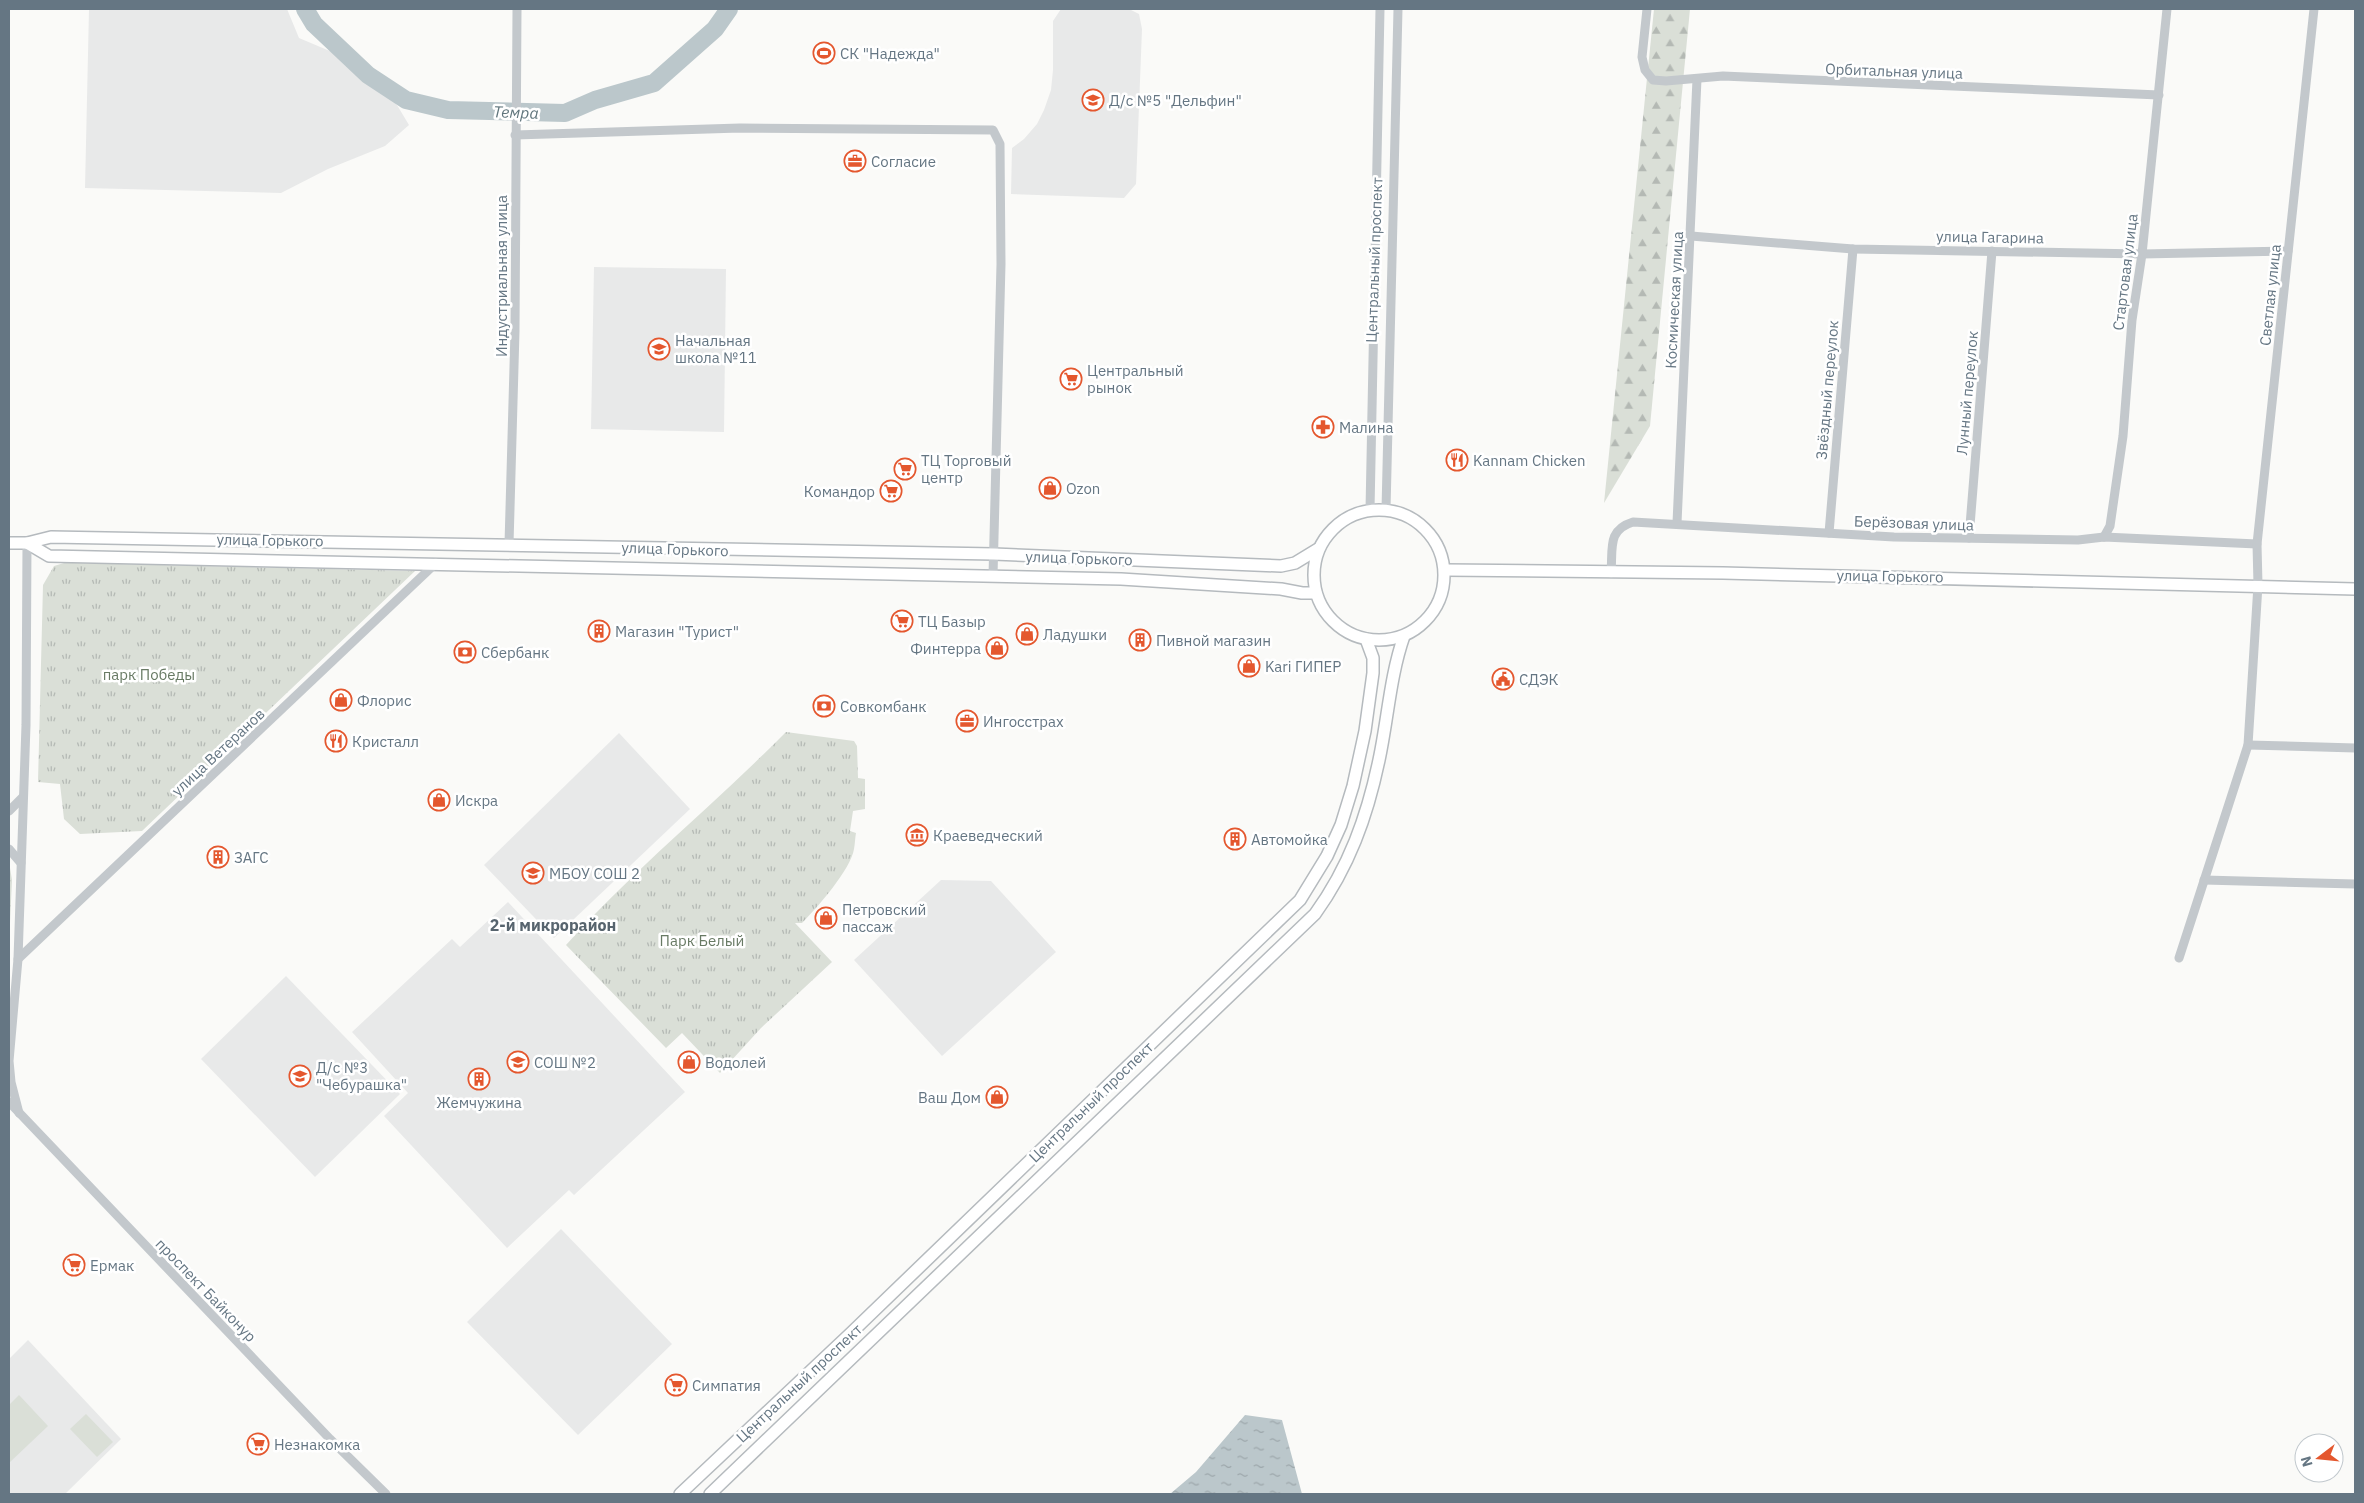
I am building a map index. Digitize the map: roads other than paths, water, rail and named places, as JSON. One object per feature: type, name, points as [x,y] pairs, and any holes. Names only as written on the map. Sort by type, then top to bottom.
[{"type":"main road","points":[[1370,510],[1386,510],[1410,518],[1430,534],[1439,548],[1446,570],[1441,597],[1434,612],[1426,622],[1404,636],[1385,640],[1366,639],[1351,634],[1338,626],[1327,614],[1316,593],[1314,569],[1318,549],[1338,525],[1353,515],[1370,510]]},
{"type":"main road","name":"улица Горького","points":[[9,543],[27,543],[58,538],[509,544],[726,550],[994,554],[1281,566],[1296,563],[1318,549]]},
{"type":"main road","name":"улица Горького","points":[[27,543],[49,556],[1122,579],[1316,593]]},
{"type":"main road","points":[[508,565],[509,544]]},
{"type":"main road","name":"улица Горького","points":[[1446,570],[1723,573],[2258,585],[2355,589]]},
{"type":"main road","name":"Центральный проспект","points":[[710,1494],[1286,944],[1315,914],[1333,889],[1346,865],[1372,789],[1396,658],[1404,636]]},
{"type":"main road","name":"Центральный проспект","points":[[680,1494],[1300,900],[1328,856],[1353,786],[1365,731],[1374,658],[1366,639]]},
{"type":"main road","points":[[1328,856],[1346,865]]},
{"type":"main road","points":[[1012,1177],[1025,1192]]},
{"type":"street","name":"Индустриальная улица","points":[[509,544],[515,331],[517,9]]},
{"type":"street","name":"Центральный проспект","points":[[1370,510],[1380,9]]},
{"type":"street","name":"Центральный проспект","points":[[1386,510],[1398,9]]},
{"type":"street","name":"Орбитальная улица","points":[[1647,9],[1642,57],[1645,70],[1654,80],[1723,76],[2159,95]]},
{"type":"street","name":"Стартовая улица","points":[[2104,537],[2110,526],[2124,436],[2132,320],[2142,254],[2167,9]]},
{"type":"street","name":"Светлая улица","points":[[2180,958],[2248,745],[2258,585],[2257,544],[2314,9]]},
{"type":"street","name":"Космическая улица","points":[[1677,523],[1697,79]]},
{"type":"street","points":[[515,135],[740,128],[993,130],[1000,144],[1001,171],[993,576]]},
{"type":"street","name":"улица Гагарина","points":[[1691,236],[1853,249],[2142,254],[2288,251]]},
{"type":"street","name":"Звёздный переулок","points":[[1829,533],[1853,249]]},
{"type":"street","name":"Лунный переулок","points":[[1969,538],[1992,251]]},
{"type":"street","name":"Берёзовая улица","points":[[1611,573],[1614,534],[1620,526],[1633,522],[1829,533],[1969,538],[2091,540],[2104,537],[2257,544]]},
{"type":"street","points":[[19,1114],[11,1082],[9,1061],[18,959],[27,543]]},
{"type":"street","name":"улица Ветеранов","points":[[18,959],[436,563]]},
{"type":"street","points":[[2248,745],[2355,748]]},
{"type":"street","points":[[9,811],[23,797]]},
{"type":"street","points":[[9,849],[21,862]]},
{"type":"street","points":[[2204,880],[2355,884]]},
{"type":"street","name":"проспект Байконур","points":[[9,1102],[330,1439],[386,1494]]},
{"type":"water","points":[[1245,1415],[1282,1420],[1302,1494],[1170,1494],[1196,1472]]},
{"type":"waterway","name":"Темра","points":[[305,9],[314,24],[368,75],[406,100],[448,110],[565,113],[595,100],[654,83],[715,29],[729,9]]},
{"type":"place","name":"СК \"Надежда\"","points":[[824,53]]},
{"type":"place","name":"Д/c №5 \"Дельфин\"","points":[[1093,100]]},
{"type":"place","name":"Согласие","points":[[855,161]]},
{"type":"place","name":"Начальная школа №11","points":[[659,349]]},
{"type":"place","name":"Центральный рынок","points":[[1071,379]]},
{"type":"place","name":"Малина","points":[[1323,427]]},
{"type":"place","name":"Kannam Chicken","points":[[1457,460]]},
{"type":"place","name":"ТЦ Торговый центр","points":[[905,469]]},
{"type":"place","name":"Ozon","points":[[1050,488]]},
{"type":"place","name":"Командор","points":[[891,491]]},
{"type":"place","name":"ТЦ Базыр","points":[[902,621]]},
{"type":"place","name":"Магазин \"Турист\"","points":[[599,631]]},
{"type":"place","name":"Ладушки","points":[[1027,634]]},
{"type":"place","name":"Пивной магазин","points":[[1140,640]]},
{"type":"place","name":"Финтерра","points":[[997,648]]},
{"type":"place","name":"Сбербанк","points":[[465,652]]},
{"type":"place","name":"Kari ГИПЕР","points":[[1249,666]]},
{"type":"place","name":"СДЭК","points":[[1503,679]]},
{"type":"place","name":"Флорис","points":[[341,700]]},
{"type":"place","name":"Совкомбанк","points":[[824,706]]},
{"type":"place","name":"Ингосстрах","points":[[967,721]]},
{"type":"place","name":"Кристалл","points":[[336,741]]},
{"type":"place","name":"Искра","points":[[439,800]]},
{"type":"place","name":"Краеведческий","points":[[917,835]]},
{"type":"place","name":"Автомойка","points":[[1235,839]]},
{"type":"place","name":"ЗАГС","points":[[218,857]]},
{"type":"place","name":"МБОУ СОШ 2","points":[[533,873]]},
{"type":"place","name":"Петровский пассаж","points":[[826,918]]},
{"type":"place","name":"СОШ №2","points":[[518,1062]]},
{"type":"place","name":"Водолей","points":[[689,1062]]},
{"type":"place","name":"Д/c №3 \"Чебурашка\"","points":[[300,1076]]},
{"type":"place","name":"Жемчужина","points":[[479,1079]]},
{"type":"place","name":"Ваш Дом","points":[[997,1097]]},
{"type":"place","name":"Ермак","points":[[74,1265]]},
{"type":"place","name":"Симпатия","points":[[676,1385]]},
{"type":"place","name":"Незнакомка","points":[[258,1444]]},
{"type":"district","name":"2-й микрорайон","points":[[553,925]]},
{"type":"park label","name":"парк Победы","points":[[149,674]]},
{"type":"park label","name":"Парк Белый","points":[[702,940]]}]
